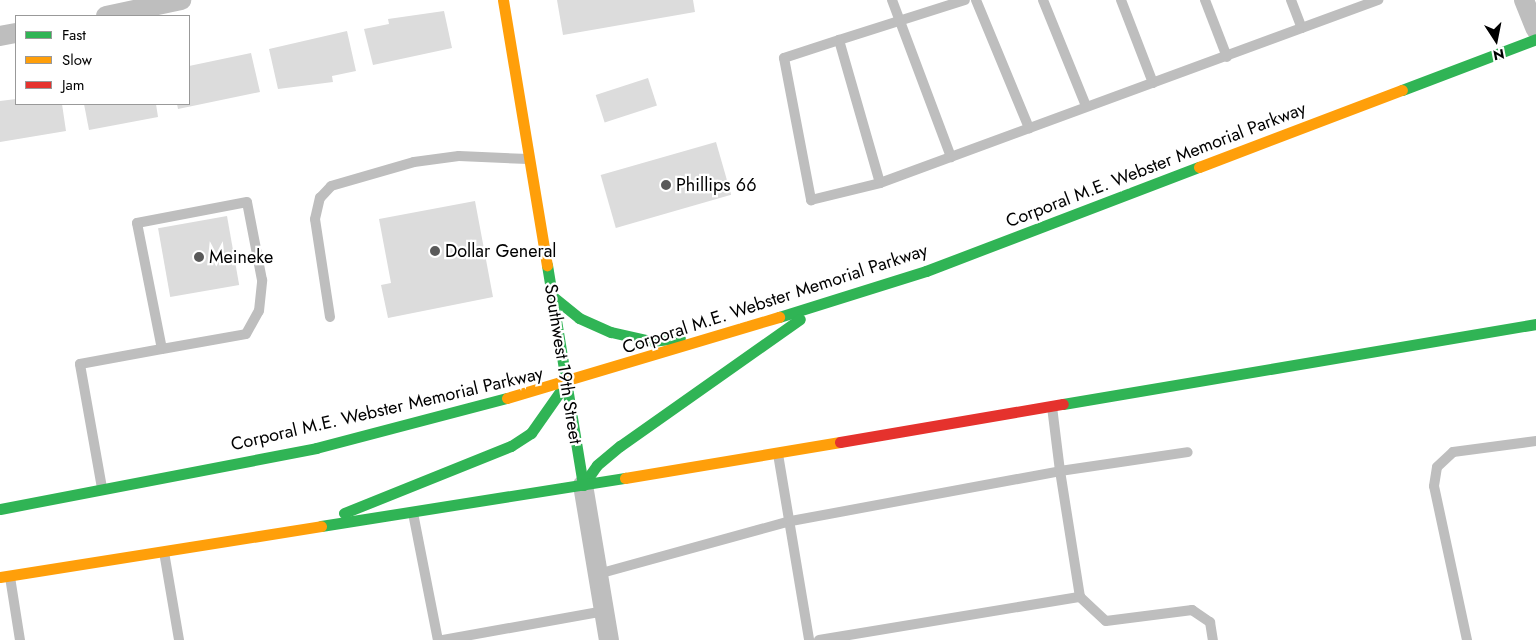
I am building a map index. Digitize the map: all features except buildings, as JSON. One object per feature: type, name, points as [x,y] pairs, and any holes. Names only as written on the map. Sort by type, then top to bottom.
[{"type":"main road","name":"Southwest 19th Street","points":[[503,0],[583,485]]},
{"type":"main road","name":"Corporal M.E. Webster Memorial Parkway","points":[[0,509],[316,448],[566,383],[926,271],[1536,39]]},
{"type":"main road","points":[[552,296],[580,318],[611,332],[651,341],[722,335]]},
{"type":"main road","points":[[583,485],[597,465],[651,423],[822,304]]},
{"type":"main road","points":[[5,576],[583,485],[1536,324]]},
{"type":"main road","points":[[304,529],[511,446],[536,427],[566,383]]},
{"type":"street","points":[[111,15],[181,0]]},
{"type":"street","points":[[1524,0],[1536,29]]},
{"type":"street","points":[[0,36],[15,33]]},
{"type":"street","name":"Southwest 19th Street","points":[[583,485],[609,640]]},
{"type":"lane","points":[[892,0],[951,157]]},
{"type":"lane","points":[[965,0],[784,58],[811,200],[880,183],[1086,106],[1227,57],[1361,3],[1378,0]]},
{"type":"lane","points":[[976,0],[1029,128]]},
{"type":"lane","points":[[1043,0],[1086,106]]},
{"type":"lane","points":[[1121,0],[1153,82]]},
{"type":"lane","points":[[1205,0],[1227,57]]},
{"type":"lane","points":[[1291,0],[1302,28]]},
{"type":"lane","points":[[839,40],[880,183]]},
{"type":"lane","points":[[330,318],[315,219],[320,198],[331,186],[414,162],[458,156],[530,159]]},
{"type":"lane","points":[[102,489],[80,364],[246,334],[259,312],[262,280],[246,202],[137,223],[162,349]]},
{"type":"lane","points":[[1052,406],[1060,471],[1080,597],[1106,622],[1192,610],[1210,622],[1213,640]]},
{"type":"lane","points":[[1467,640],[1434,486],[1437,468],[1453,452],[1536,441]]},
{"type":"lane","points":[[778,452],[791,521],[809,640]]},
{"type":"lane","points":[[598,574],[791,521],[1060,471],[1188,452]]},
{"type":"lane","points":[[413,512],[438,640]]},
{"type":"lane","points":[[163,551],[179,640]]},
{"type":"lane","points":[[5,576],[20,640]]},
{"type":"lane","points":[[819,640],[1080,597]]},
{"type":"lane","points":[[443,640],[604,611]]},
{"type":"traffic: fast","points":[[1402,90],[1536,39]]},
{"type":"traffic: fast","points":[[779,317],[926,271],[1199,167]]},
{"type":"traffic: fast","points":[[547,265],[583,485]]},
{"type":"traffic: fast","points":[[552,296],[579,318],[611,332],[651,341],[680,338]]},
{"type":"traffic: fast","points":[[583,485],[597,465],[620,446],[800,319]]},
{"type":"traffic: fast","points":[[1063,404],[1536,324]]},
{"type":"traffic: fast","points":[[344,513],[511,446],[531,433],[566,383]]},
{"type":"traffic: fast","points":[[0,509],[316,448],[507,398]]},
{"type":"traffic: fast","points":[[321,526],[625,478]]},
{"type":"traffic: slow","points":[[503,0],[547,265]]},
{"type":"traffic: slow","points":[[1199,167],[1402,90]]},
{"type":"traffic: slow","points":[[507,398],[779,317]]},
{"type":"traffic: slow","points":[[625,478],[840,442]]},
{"type":"traffic: slow","points":[[0,577],[321,526]]},
{"type":"traffic: jam","points":[[840,442],[1063,404]]},
{"type":"place","name":"Phillips 66","points":[[666,185]]},
{"type":"place","name":"Dollar General","points":[[435,251]]},
{"type":"place","name":"Meineke","points":[[199,257]]}]
